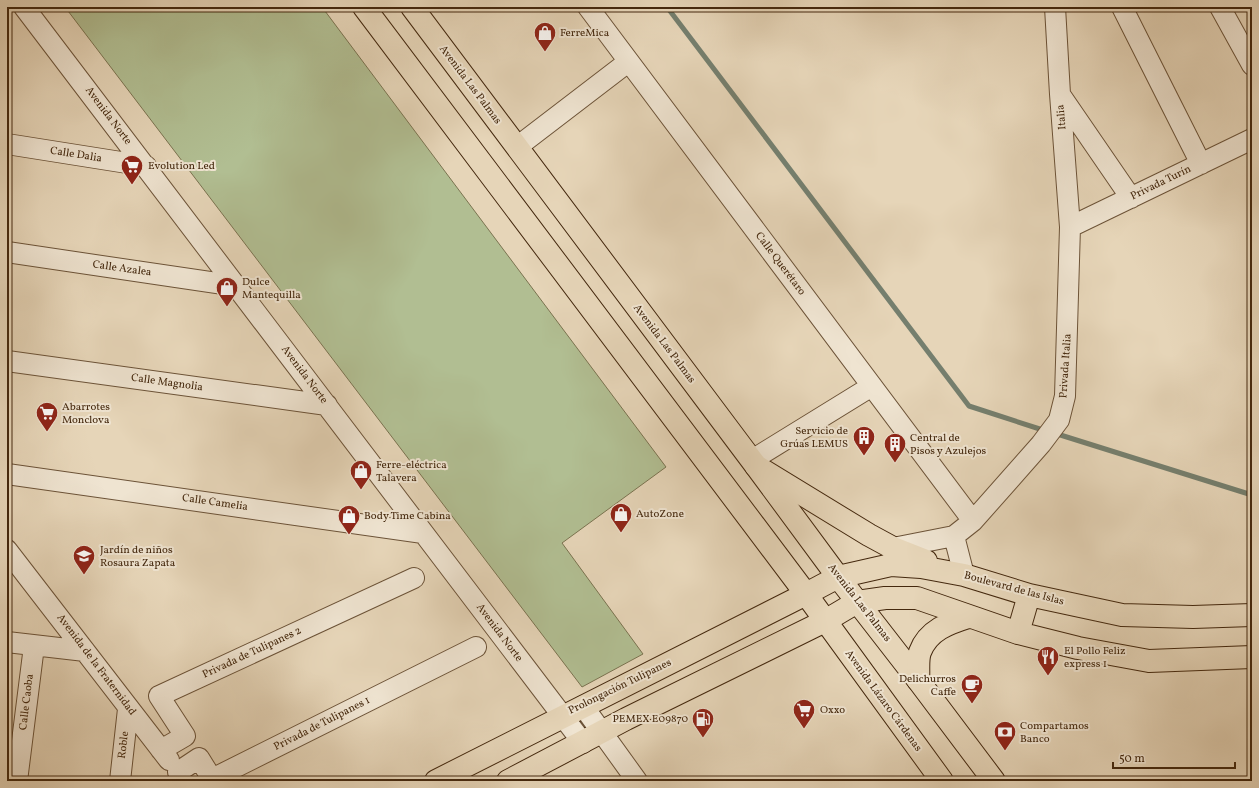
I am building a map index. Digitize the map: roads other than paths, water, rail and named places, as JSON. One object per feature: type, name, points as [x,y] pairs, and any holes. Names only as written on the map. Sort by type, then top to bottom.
[{"type":"main road","points":[[364,7],[825,621]]},
{"type":"main road","name":"Avenida Las Palmas","points":[[412,7],[838,577],[918,680]]},
{"type":"main road","points":[[754,463],[869,535],[893,548],[964,575]]},
{"type":"main road","name":"Boulevard de las Islas","points":[[806,594],[838,577],[890,565],[921,567],[964,575],[1029,596],[1122,615],[1193,617],[1252,615]]},
{"type":"main road","name":"Prolongación Tulipanes","points":[[436,781],[806,594]]},
{"type":"main road","points":[[1018,633],[1029,596]]},
{"type":"main road","points":[[508,781],[602,732],[825,621],[857,602],[885,598],[917,598],[968,617],[1018,633],[1078,648],[1149,661],[1252,657]]},
{"type":"main road","points":[[968,617],[944,625],[929,637],[920,652],[918,680],[994,781]]},
{"type":"main road","name":"Avenida Lázaro Cárdenas","points":[[825,621],[942,781]]},
{"type":"street","name":"Avenida Norte","points":[[24,7],[583,743]]},
{"type":"street","name":"Calle Querétaro","points":[[588,7],[973,521]]},
{"type":"street","name":"Italia","points":[[1055,7],[1070,227]]},
{"type":"street","points":[[1122,7],[1201,164]]},
{"type":"street","points":[[1220,7],[1252,65]]},
{"type":"street","points":[[517,147],[628,62]]},
{"type":"street","points":[[1060,94],[1131,198]]},
{"type":"street","name":"Privada Turín","points":[[1070,227],[1252,139]]},
{"type":"street","name":"Calle Dalia","points":[[7,144],[146,166]]},
{"type":"street","name":"Privada Italia","points":[[893,548],[954,536],[973,521],[1042,444],[1059,420],[1065,396],[1070,227]]},
{"type":"street","name":"Calle Azalea","points":[[7,252],[237,286]]},
{"type":"street","name":"Calle Magnolia","points":[[7,361],[327,405]]},
{"type":"street","points":[[754,463],[872,386]]},
{"type":"street","name":"Calle Camelia","points":[[7,474],[423,533]]},
{"type":"street","points":[[954,536],[964,575]]},
{"type":"street","name":"Avenida de la Fraternidad","points":[[7,550],[181,777]]},
{"type":"street","name":"Privada de Tulipanes 2","points":[[185,736],[159,696],[414,578]]},
{"type":"street","points":[[7,642],[85,651]]},
{"type":"street","name":"Calle Caoba","points":[[17,781],[34,646]]},
{"type":"street","name":"Privada de Tulipanes 1","points":[[199,758],[212,779],[476,647]]},
{"type":"street","points":[[583,706],[637,781]]},
{"type":"street","name":"Roble","points":[[120,781],[128,709]]},
{"type":"street","points":[[161,750],[185,736],[199,758],[181,777]]},
{"type":"waterway","points":[[667,7],[969,406],[1046,431]]},
{"type":"waterway","points":[[1054,433],[1252,495]]},
{"type":"place","name":"FerreMica","points":[[545,52]]},
{"type":"place","name":"Evolution Led","points":[[132,186]]},
{"type":"place","name":"Dulce Mantequilla","points":[[227,308]]},
{"type":"place","name":"Abarrotes Monclova","points":[[47,432]]},
{"type":"place","name":"Servicio de Grúas LEMUS","points":[[864,456]]},
{"type":"place","name":"Central de Pisos y Azulejos","points":[[895,464]]},
{"type":"place","name":"Ferre-eléctrica Talavera","points":[[361,490]]},
{"type":"place","name":"AutoZone","points":[[621,534]]},
{"type":"place","name":"Body Time Cabina","points":[[349,536]]},
{"type":"place","name":"Jardín de niños Rosaura Zapata","points":[[84,576]]},
{"type":"place","name":"El Pollo Feliz express 1","points":[[1048,676]]},
{"type":"place","name":"Delichurros Caffe","points":[[972,704]]},
{"type":"place","name":"Oxxo","points":[[804,730]]},
{"type":"place","name":"PEMEX E09870","points":[[703,738]]},
{"type":"place","name":"Compartamos Banco","points":[[1005,752]]}]
